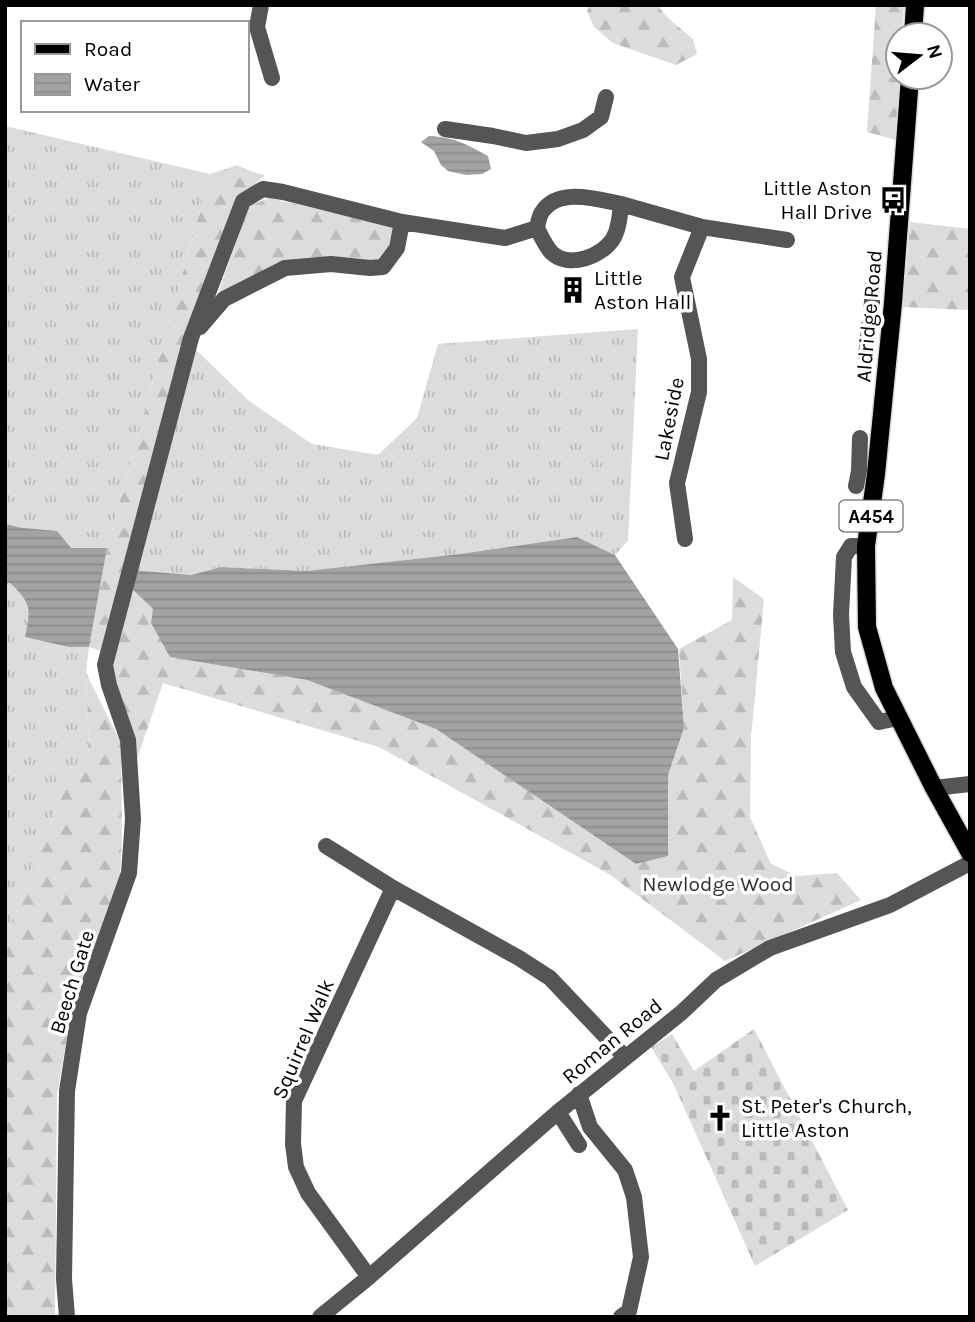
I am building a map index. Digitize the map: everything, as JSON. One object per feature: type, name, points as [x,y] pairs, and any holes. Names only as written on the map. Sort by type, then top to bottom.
[{"type":"main road","name":"Aldridge Road","points":[[909,91],[893,303],[864,477],[867,627],[884,688],[970,853]]},
{"type":"street","points":[[261,5],[257,27],[272,78]]},
{"type":"street","points":[[445,129],[527,143],[558,139],[583,130],[601,117],[606,97]]},
{"type":"street","points":[[191,338],[243,201],[264,189],[402,222],[505,238],[537,228]]},
{"type":"street","points":[[621,204],[616,234],[610,244],[590,257],[568,261],[553,254],[537,228],[541,213],[554,201],[587,198],[621,204],[702,227],[788,240]]},
{"type":"street","points":[[191,338],[224,299],[285,268],[331,264],[383,267],[397,248],[402,222]]},
{"type":"street","name":"Lakeside","points":[[685,539],[677,482],[699,392],[699,359],[682,277],[702,227]]},
{"type":"street","points":[[866,356],[872,295],[893,303]]},
{"type":"street","name":"Beech Gate","points":[[67,1317],[64,1279],[67,1091],[79,1013],[129,873],[133,819],[128,740],[105,665],[191,338]]},
{"type":"street","name":"Aldridge Road","points":[[860,438],[864,477]]},
{"type":"street","points":[[866,546],[852,546],[844,557],[841,615],[843,652],[854,687],[879,722],[898,718]]},
{"type":"street","points":[[934,788],[970,784]]},
{"type":"street","points":[[326,846],[393,888],[550,978],[625,1057]]},
{"type":"street","name":"Roman Road","points":[[320,1317],[335,1311],[369,1277],[558,1112],[681,1013],[716,980],[770,948],[890,905],[970,863]]},
{"type":"street","name":"Squirrel Walk","points":[[369,1277],[308,1193],[296,1167],[293,1143],[294,1101],[393,888]]},
{"type":"street","points":[[579,1094],[590,1127],[625,1170],[634,1197],[641,1257],[629,1311],[621,1317]]},
{"type":"street","points":[[558,1112],[579,1145]]},
{"type":"green space","points":[[590,5],[657,5],[693,39],[697,54],[676,65],[613,43],[594,27],[587,11]]},
{"type":"green space","points":[[876,5],[904,5],[903,21],[884,21],[884,91],[899,91],[896,140],[867,132]]},
{"type":"green space","points":[[5,126],[210,174],[107,548],[71,548],[23,528],[5,524]]},
{"type":"green space","points":[[237,165],[265,175],[241,196],[101,651],[89,647],[107,548],[210,174]]},
{"type":"green space","points":[[269,198],[396,227],[388,251],[377,263],[324,259],[278,262],[223,293],[219,291],[249,206]]},
{"type":"green space","points":[[910,222],[970,229],[970,310],[903,307]]},
{"type":"green space","points":[[638,329],[628,541],[615,555],[577,537],[460,554],[306,571],[221,567],[191,575],[131,570],[192,346],[249,401],[312,444],[378,455],[417,418],[438,344]]},
{"type":"green space","name":"Newlodge Wood","points":[[733,577],[764,599],[751,738],[750,817],[771,864],[797,876],[837,873],[861,900],[725,961],[609,874],[379,747],[163,683],[137,759],[110,666],[128,585],[153,609],[170,657],[307,680],[436,729],[636,864],[668,856],[668,775],[684,728],[679,649],[732,620]]},
{"type":"green space","points":[[10,583],[26,598],[29,618],[69,647],[89,647],[86,673],[89,750],[62,793],[5,940],[5,584]]},
{"type":"green space","points":[[86,673],[121,743],[120,878],[70,1019],[57,1095],[55,1317],[5,1317],[5,940],[62,793],[89,750]]},
{"type":"green space","points":[[754,1029],[848,1210],[755,1266],[674,1085],[651,1047],[672,1034],[694,1071]]},
{"type":"water","points":[[429,136],[453,140],[488,156],[491,169],[482,174],[466,175],[448,171],[441,165],[434,151],[421,142]]},
{"type":"water","points":[[5,524],[57,531],[71,548],[107,548],[89,647],[69,647],[25,637],[28,619],[26,601],[10,583],[5,584]]},
{"type":"water","points":[[577,537],[615,555],[678,649],[684,728],[668,775],[668,856],[636,864],[436,729],[307,680],[170,657],[151,623],[153,609],[128,585],[131,570],[191,575],[221,567],[306,571],[460,554]]},
{"type":"place","name":"Little Aston Hall Drive","points":[[893,200]]},
{"type":"place","name":"Little Aston Hall","points":[[573,290]]},
{"type":"place","name":"St. Peter's Church, Little Aston","points":[[720,1118]]}]
